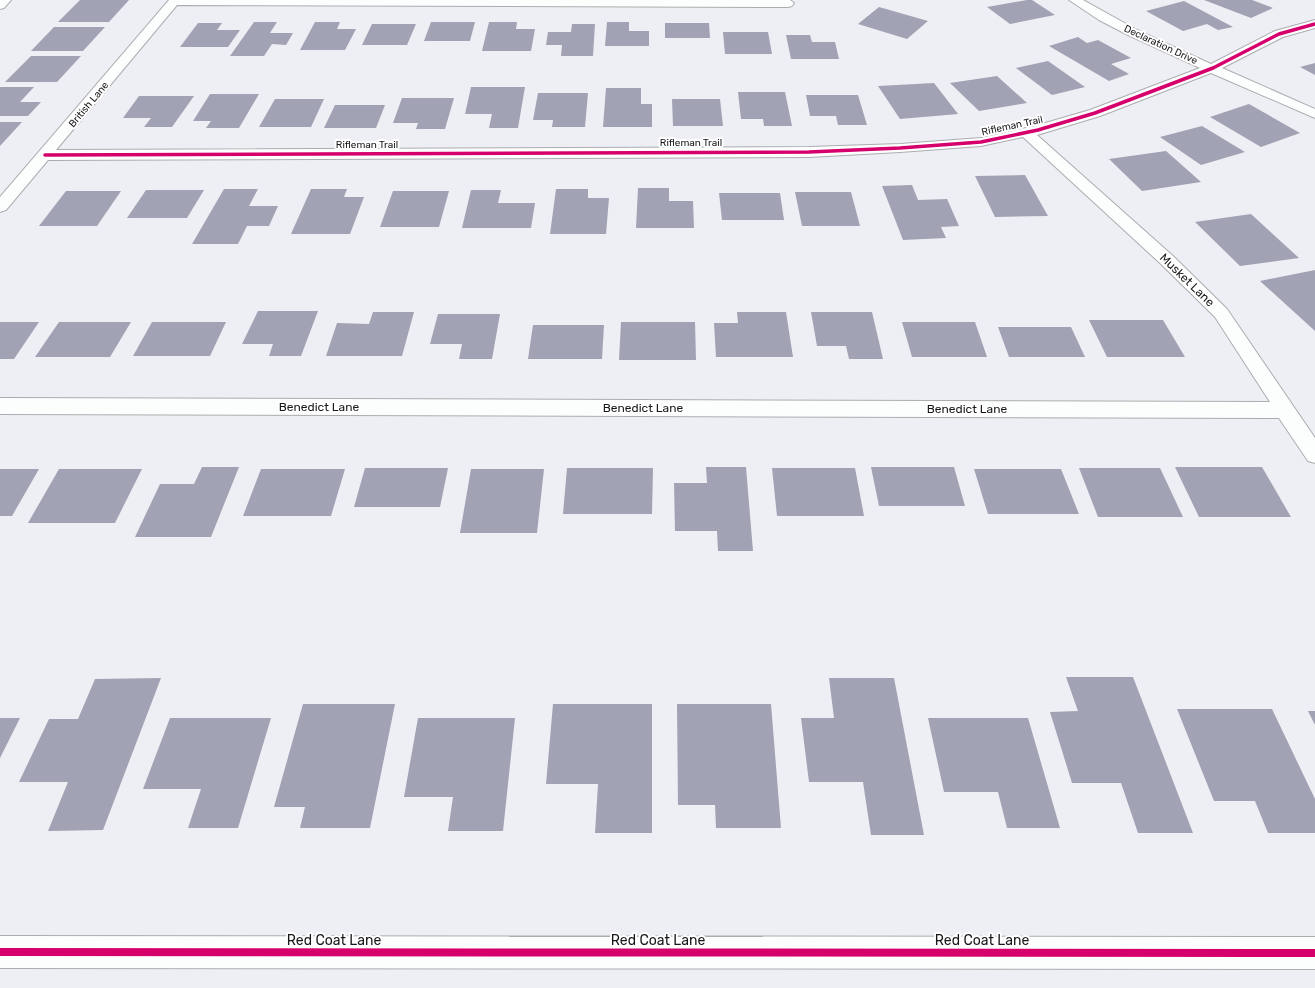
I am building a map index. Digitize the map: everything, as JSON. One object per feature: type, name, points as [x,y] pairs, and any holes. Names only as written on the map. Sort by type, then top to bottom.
[{"type":"street","points":[[0,5],[5,0]]},
{"type":"street","name":"Declaration Drive","points":[[1075,0],[1092,11],[1171,50],[1315,114]]},
{"type":"street","points":[[174,1],[788,2]]},
{"type":"street","name":"British Lane","points":[[0,206],[45,155],[174,1]]},
{"type":"street","name":"Rifleman Trail","points":[[45,155],[809,152],[900,148],[981,142],[1027,133],[1095,112],[1213,68],[1280,34],[1315,24]]},
{"type":"street","name":"Musket Lane","points":[[1027,133],[1167,260],[1221,313],[1315,455]]},
{"type":"street","name":"Benedict Lane","points":[[0,406],[1286,410]]},
{"type":"street","name":"Red Coat Lane","points":[[0,952],[1315,953]]},
{"type":"building","points":[[80,0],[129,0],[109,22],[58,22]]},
{"type":"building","points":[[1032,0],[1055,15],[1010,24],[987,7]]},
{"type":"building","points":[[1204,0],[1252,0],[1273,8],[1251,18]]},
{"type":"building","points":[[1184,1],[1233,27],[1218,30],[1207,24],[1183,31],[1146,11]]},
{"type":"building","points":[[879,7],[928,21],[907,39],[858,24]]},
{"type":"building","points":[[254,22],[277,22],[270,33],[293,33],[286,45],[272,44],[264,56],[230,56]]},
{"type":"building","points":[[315,22],[340,22],[337,29],[356,29],[345,50],[300,50]]},
{"type":"building","points":[[431,22],[475,22],[470,41],[424,41]]},
{"type":"building","points":[[489,22],[517,22],[516,29],[535,29],[531,51],[482,51]]},
{"type":"building","points":[[607,22],[629,22],[629,31],[649,31],[649,46],[605,46]]},
{"type":"building","points":[[198,23],[222,23],[217,30],[240,30],[228,47],[180,47]]},
{"type":"building","points":[[665,23],[709,23],[710,38],[665,38]]},
{"type":"building","points":[[372,24],[416,24],[407,45],[362,45]]},
{"type":"building","points":[[572,24],[595,24],[593,56],[561,56],[562,45],[546,45],[548,32],[571,32]]},
{"type":"building","points":[[54,27],[105,27],[83,51],[31,51]]},
{"type":"building","points":[[723,32],[768,32],[772,54],[725,54]]},
{"type":"building","points":[[786,35],[810,35],[812,42],[835,42],[839,59],[791,59]]},
{"type":"building","points":[[1078,37],[1087,43],[1098,40],[1131,58],[1111,64],[1129,74],[1109,81],[1049,46]]},
{"type":"building","points":[[31,56],[81,56],[57,82],[5,82]]},
{"type":"building","points":[[1048,61],[1085,87],[1052,95],[1016,68]]},
{"type":"building","points":[[1315,63],[1315,75],[1300,67]]},
{"type":"building","points":[[997,76],[1027,103],[979,111],[950,83]]},
{"type":"building","points":[[934,83],[958,114],[900,119],[878,86]]},
{"type":"building","points":[[0,87],[34,87],[20,102],[41,102],[28,116],[0,116]]},
{"type":"building","points":[[471,87],[525,87],[518,128],[489,128],[492,114],[465,114]]},
{"type":"building","points":[[606,88],[641,88],[641,104],[652,104],[652,127],[603,127]]},
{"type":"building","points":[[738,92],[785,92],[792,126],[764,126],[763,119],[741,119]]},
{"type":"building","points":[[538,93],[588,93],[585,127],[552,127],[553,120],[533,120]]},
{"type":"building","points":[[210,94],[259,94],[239,128],[206,128],[211,121],[193,121]]},
{"type":"building","points":[[806,95],[858,95],[867,125],[838,125],[836,116],[810,116]]},
{"type":"building","points":[[139,96],[194,96],[172,127],[144,127],[151,118],[123,118]]},
{"type":"building","points":[[402,98],[454,98],[445,129],[416,129],[418,123],[393,123]]},
{"type":"building","points":[[275,99],[324,99],[311,127],[259,127]]},
{"type":"building","points":[[672,99],[720,99],[723,126],[673,126]]},
{"type":"building","points":[[1249,104],[1300,133],[1261,147],[1210,117]]},
{"type":"building","points":[[335,105],[385,105],[376,128],[324,128]]},
{"type":"building","points":[[0,122],[22,122],[0,146]]},
{"type":"building","points":[[1202,126],[1245,152],[1201,165],[1160,137]]},
{"type":"building","points":[[1166,151],[1201,182],[1142,191],[1109,159]]},
{"type":"building","points":[[1025,175],[1048,216],[995,217],[975,176]]},
{"type":"building","points":[[912,185],[918,200],[947,199],[959,226],[941,227],[946,238],[903,240],[882,186]]},
{"type":"building","points":[[638,188],[669,188],[669,201],[693,201],[694,228],[636,228]]},
{"type":"building","points":[[224,189],[258,189],[249,206],[278,206],[269,226],[247,226],[238,244],[192,244]]},
{"type":"building","points":[[311,189],[347,189],[344,197],[364,197],[350,234],[291,234]]},
{"type":"building","points":[[556,189],[588,189],[588,198],[609,198],[606,234],[550,234]]},
{"type":"building","points":[[146,190],[204,190],[187,218],[127,218]]},
{"type":"building","points":[[471,190],[501,190],[498,203],[535,203],[531,228],[462,228]]},
{"type":"building","points":[[66,191],[121,191],[97,226],[39,226]]},
{"type":"building","points":[[393,191],[449,191],[439,227],[380,227]]},
{"type":"building","points":[[795,192],[851,192],[860,226],[802,226]]},
{"type":"building","points":[[719,193],[780,193],[784,220],[722,220]]},
{"type":"building","points":[[1251,214],[1299,258],[1240,266],[1195,222]]},
{"type":"building","points":[[1315,270],[1315,331],[1260,281]]},
{"type":"building","points":[[258,311],[318,311],[301,356],[269,356],[273,344],[242,344]]},
{"type":"building","points":[[373,312],[414,312],[402,356],[326,356],[337,323],[369,324]]},
{"type":"building","points":[[737,312],[786,312],[793,357],[716,357],[714,323],[738,323]]},
{"type":"building","points":[[811,312],[872,312],[883,359],[849,359],[846,346],[817,346]]},
{"type":"building","points":[[438,314],[500,314],[492,359],[459,359],[462,344],[430,344]]},
{"type":"building","points":[[1089,320],[1163,320],[1185,357],[1107,357]]},
{"type":"building","points":[[0,322],[39,322],[14,359],[0,359]]},
{"type":"building","points":[[59,322],[131,322],[110,357],[35,357]]},
{"type":"building","points":[[152,322],[226,322],[210,356],[133,356]]},
{"type":"building","points":[[621,322],[695,322],[696,360],[619,360]]},
{"type":"building","points":[[902,322],[975,322],[987,357],[912,357]]},
{"type":"building","points":[[533,325],[604,325],[602,359],[528,359]]},
{"type":"building","points":[[998,327],[1071,327],[1085,357],[1009,357]]},
{"type":"building","points":[[202,467],[239,467],[211,537],[135,537],[160,484],[194,484]]},
{"type":"building","points":[[706,467],[746,467],[753,551],[718,551],[717,531],[675,531],[674,483],[707,483]]},
{"type":"building","points":[[871,467],[954,467],[965,506],[879,506]]},
{"type":"building","points":[[1175,467],[1262,467],[1291,517],[1199,517]]},
{"type":"building","points":[[365,468],[448,468],[440,507],[354,507]]},
{"type":"building","points":[[567,468],[653,468],[652,514],[563,514]]},
{"type":"building","points":[[772,468],[855,468],[864,516],[777,516]]},
{"type":"building","points":[[1079,468],[1160,468],[1183,517],[1098,517]]},
{"type":"building","points":[[0,469],[39,469],[12,516],[0,516]]},
{"type":"building","points":[[59,469],[142,469],[115,523],[28,523]]},
{"type":"building","points":[[261,469],[345,469],[331,516],[243,516]]},
{"type":"building","points":[[471,469],[544,469],[537,533],[460,533]]},
{"type":"building","points":[[974,469],[1061,469],[1079,514],[988,514]]},
{"type":"building","points":[[1066,677],[1133,677],[1193,833],[1138,833],[1121,783],[1072,783],[1050,712],[1078,711]]},
{"type":"building","points":[[161,678],[103,830],[48,831],[68,782],[19,782],[49,719],[78,719],[95,679]]},
{"type":"building","points":[[829,678],[894,678],[924,835],[871,835],[863,782],[809,782],[801,718],[834,718]]},
{"type":"building","points":[[303,704],[395,704],[370,828],[300,828],[305,807],[274,807]]},
{"type":"building","points":[[553,704],[652,704],[652,833],[595,833],[598,784],[546,784]]},
{"type":"building","points":[[677,704],[771,704],[781,828],[716,828],[715,805],[678,805]]},
{"type":"building","points":[[1177,709],[1272,709],[1315,799],[1315,833],[1268,833],[1255,801],[1214,801]]},
{"type":"building","points":[[1308,711],[1315,711],[1315,725]]},
{"type":"building","points":[[0,718],[20,718],[0,758]]},
{"type":"building","points":[[170,718],[271,718],[238,828],[188,828],[201,789],[143,789]]},
{"type":"building","points":[[418,718],[515,718],[503,831],[448,831],[453,797],[404,797]]},
{"type":"building","points":[[928,718],[1028,718],[1060,828],[1007,828],[998,792],[944,792]]},
{"type":"cycle path","points":[[45,155],[809,152],[900,148],[981,142],[1038,130],[1095,113],[1213,68],[1279,34],[1315,24]]},
{"type":"cycle path","points":[[0,952],[1315,953]]}]
